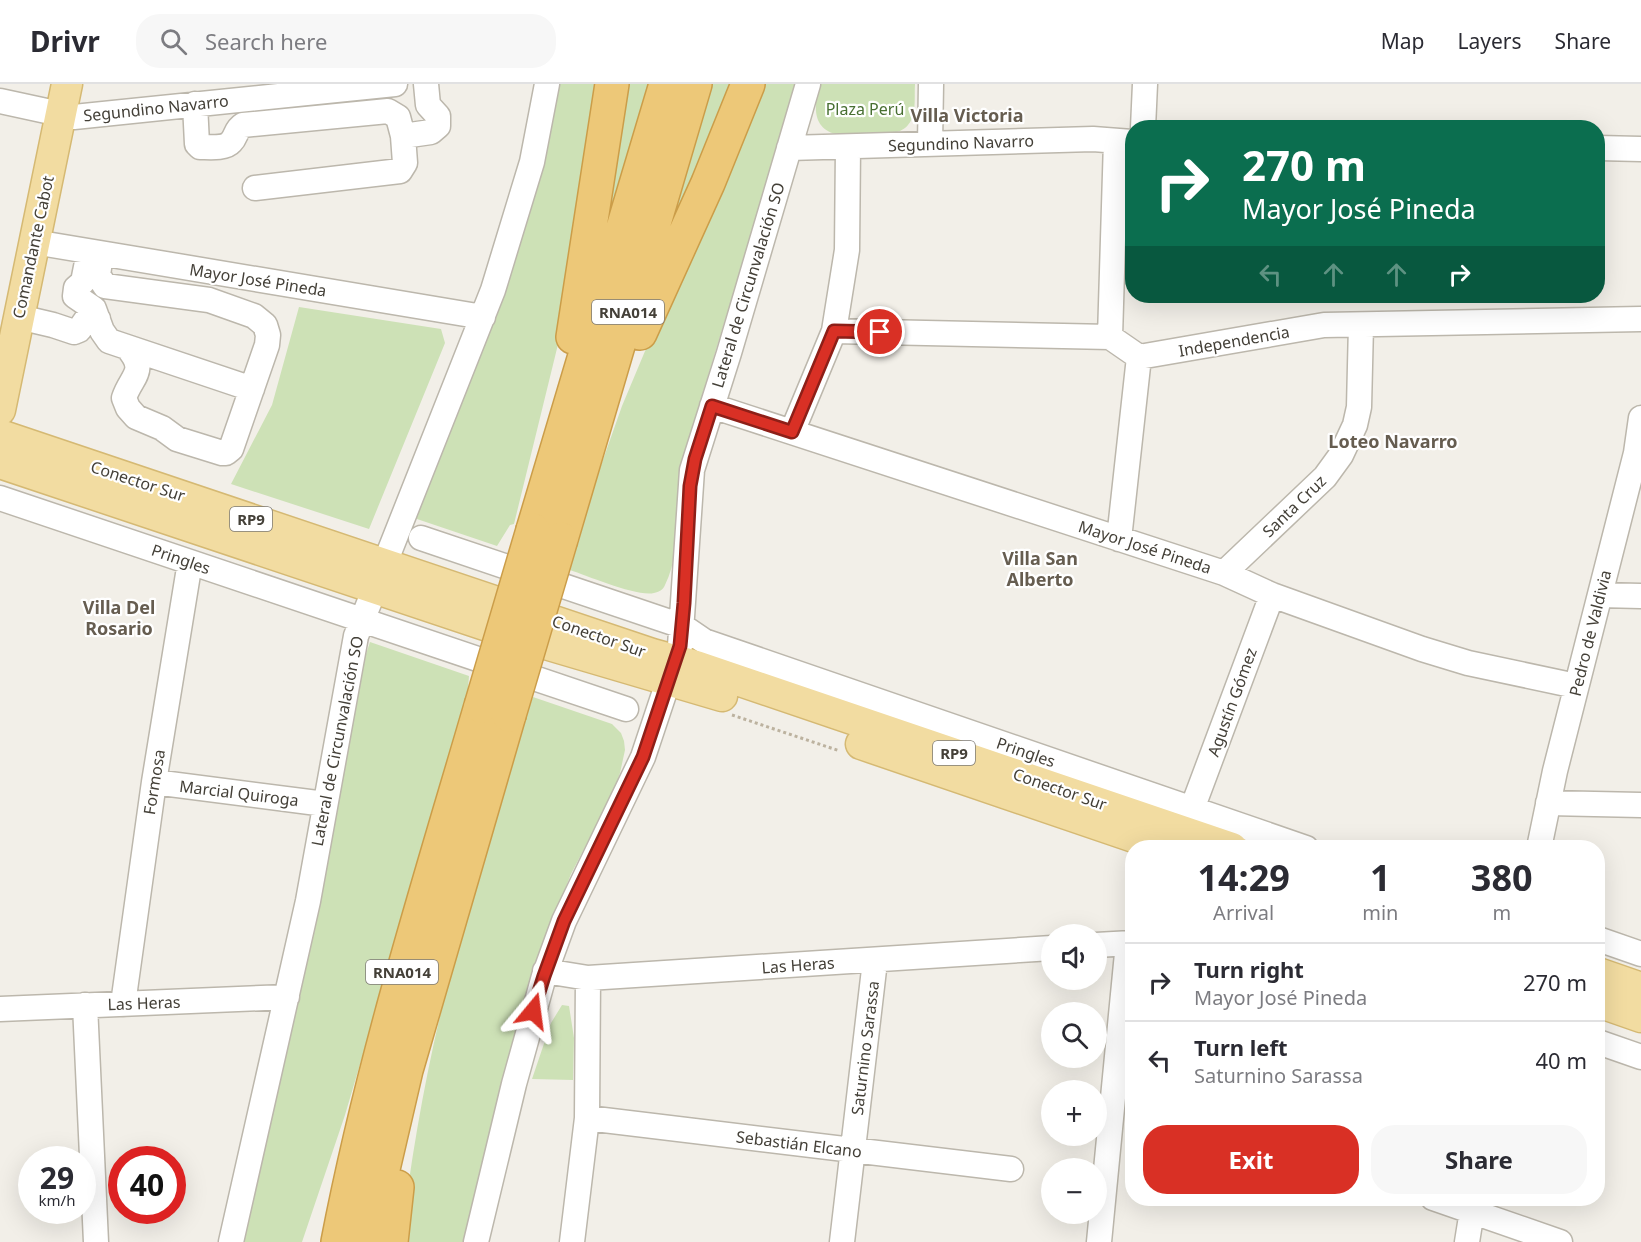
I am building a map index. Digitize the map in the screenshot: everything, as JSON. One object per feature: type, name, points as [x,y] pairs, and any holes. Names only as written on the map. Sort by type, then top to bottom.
[{"type":"highway","points":[[565,475],[612,84]]},
{"type":"highway","name":"RNA014","points":[[565,475],[666,84]]},
{"type":"highway","name":"RNA014","points":[[366,1242],[495,711],[565,475],[695,84]]},
{"type":"highway","points":[[565,475],[656,298],[708,183],[748,84]]},
{"type":"highway","name":"RNA014","points":[[338,1242],[368,1102],[401,976],[495,711]]},
{"type":"highway","points":[[391,1242],[398,1172],[421,1018]]},
{"type":"highway","points":[[314,1242],[368,1102]]},
{"type":"main road","name":"Comandante Cabot","points":[[1,401],[67,84]]},
{"type":"main road","name":"Conector Sur","points":[[0,435],[380,575],[515,635],[672,671],[701,689],[1143,840]]},
{"type":"main road","name":"Conector Sur","points":[[0,463],[380,575]]},
{"type":"main road","name":"Conector Sur","points":[[672,671],[696,666],[1208,840]]},
{"type":"main road","points":[[1605,975],[1641,988]]},
{"type":"main road","points":[[1605,1004],[1641,1017]]},
{"type":"street","name":"Segundino Navarro","points":[[0,100],[74,117],[195,104],[244,92],[395,84]]},
{"type":"street","points":[[403,136],[431,132],[438,126],[438,116],[428,105],[426,84]]},
{"type":"street","name":"Lateral de Circunvalación SO","points":[[231,1242],[308,901],[356,636],[500,270],[532,162],[547,84]]},
{"type":"street","name":"Lateral de Circunvalación SO","points":[[476,1242],[514,1084],[545,971],[564,921],[643,757],[680,646],[691,478],[698,447],[808,84]]},
{"type":"street","points":[[930,144],[931,84]]},
{"type":"street","points":[[1143,120],[1145,84]]},
{"type":"street","points":[[195,104],[197,144],[200,147],[229,143],[236,130],[243,124],[388,111],[398,117],[403,136],[405,166],[396,173],[255,188]]},
{"type":"street","name":"Segundino Navarro","points":[[789,148],[1094,139],[1124,141]]},
{"type":"street","points":[[1110,337],[1124,141]]},
{"type":"street","points":[[792,432],[834,331],[847,250],[848,147]]},
{"type":"street","points":[[1605,148],[1641,149]]},
{"type":"street","name":"Mayor José Pineda","points":[[34,243],[483,317]]},
{"type":"street","points":[[95,253],[83,282],[74,293],[77,298],[94,309],[106,338],[112,343],[252,389]]},
{"type":"street","points":[[95,253],[98,275],[102,284],[209,300],[259,318],[267,330],[267,340],[229,452],[222,453],[177,439],[158,425],[136,417],[126,405],[125,394],[136,377],[137,369],[135,359],[128,348]]},
{"type":"street","points":[[19,317],[74,332],[79,330],[86,320],[98,319]]},
{"type":"street","name":"Independencia","points":[[1139,357],[1324,326],[1641,320]]},
{"type":"street","name":"Santa Cruz","points":[[1224,573],[1325,477],[1341,455],[1359,407],[1361,325]]},
{"type":"street","points":[[834,331],[1110,337],[1139,357],[1119,539]]},
{"type":"street","name":"Mayor José Pineda","points":[[712,406],[1224,573],[1272,595],[1422,649],[1468,663],[1576,686]]},
{"type":"street","name":"Pedro de Valdivia","points":[[1541,840],[1576,686],[1636,453],[1641,418]]},
{"type":"street","name":"Pringles","points":[[0,498],[626,709]]},
{"type":"street","name":"Pringles","points":[[421,538],[682,626],[714,645],[1283,840]]},
{"type":"street","name":"Formosa","points":[[123,1004],[154,782],[190,562]]},
{"type":"street","name":"Agustín Gómez","points":[[1192,809],[1272,595]]},
{"type":"street","points":[[1600,595],[1641,596]]},
{"type":"street","name":"Marcial Quiroga","points":[[154,782],[325,804]]},
{"type":"street","points":[[1548,803],[1641,805]]},
{"type":"street","points":[[1605,941],[1641,954]]},
{"type":"street","points":[[1107,944],[1125,943]]},
{"type":"street","name":"Las Heras","points":[[545,971],[588,978],[1041,949]]},
{"type":"street","name":"Saturnino Sarassa","points":[[842,1242],[875,961]]},
{"type":"street","points":[[572,1242],[587,1118],[588,978]]},
{"type":"street","name":"Las Heras","points":[[0,1009],[287,996]]},
{"type":"street","points":[[85,1005],[96,1242]]},
{"type":"street","points":[[1605,1044],[1641,1057]]},
{"type":"street","points":[[1099,1242],[1124,1083],[1125,1060]]},
{"type":"street","name":"Sebastián Elcano","points":[[587,1118],[1011,1169]]},
{"type":"street","points":[[1467,1242],[1473,1206],[1560,1242]]},
{"type":"green space","points":[[559,84],[602,84],[562,328],[514,524],[510,525],[497,546],[414,518],[517,254],[541,169]]},
{"type":"green space","points":[[620,84],[648,84],[591,283]]},
{"type":"green space","points":[[712,84],[739,84],[666,251],[671,221]]},
{"type":"green space","points":[[757,84],[797,84],[687,445],[677,540],[670,571],[664,587],[658,592],[636,592],[570,570],[593,488],[622,406]]},
{"type":"green space","name":"Plaza Perú","points":[[820,84],[915,84],[913,116],[908,125],[900,131],[885,134],[836,134],[828,131],[818,121],[816,99]]},
{"type":"green space","points":[[299,307],[441,329],[445,343],[369,529],[231,484],[272,405]]},
{"type":"green space","points":[[370,642],[469,676],[467,702],[345,1115],[302,1242],[244,1242],[308,956],[363,663]]},
{"type":"green space","points":[[533,697],[612,724],[621,733],[624,741],[625,750],[620,773],[613,793],[571,874],[535,965],[501,1089],[465,1242],[401,1242],[420,1114],[447,987],[494,819],[524,719]]},
{"type":"green space","points":[[562,1005],[569,1006],[574,1038],[573,1080],[532,1079],[551,1023]]},
{"type":"district","name":"Villa Victoria","points":[[967,115]]},
{"type":"district","name":"Loteo Navarro","points":[[1393,441]]},
{"type":"district","name":"Villa San Alberto","points":[[1040,568]]},
{"type":"district","name":"Villa Del Rosario","points":[[119,617]]},
{"type":"route","points":[[533,1011],[564,921],[643,757],[680,646],[692,470],[712,406],[792,432],[834,331],[880,332]]}]
